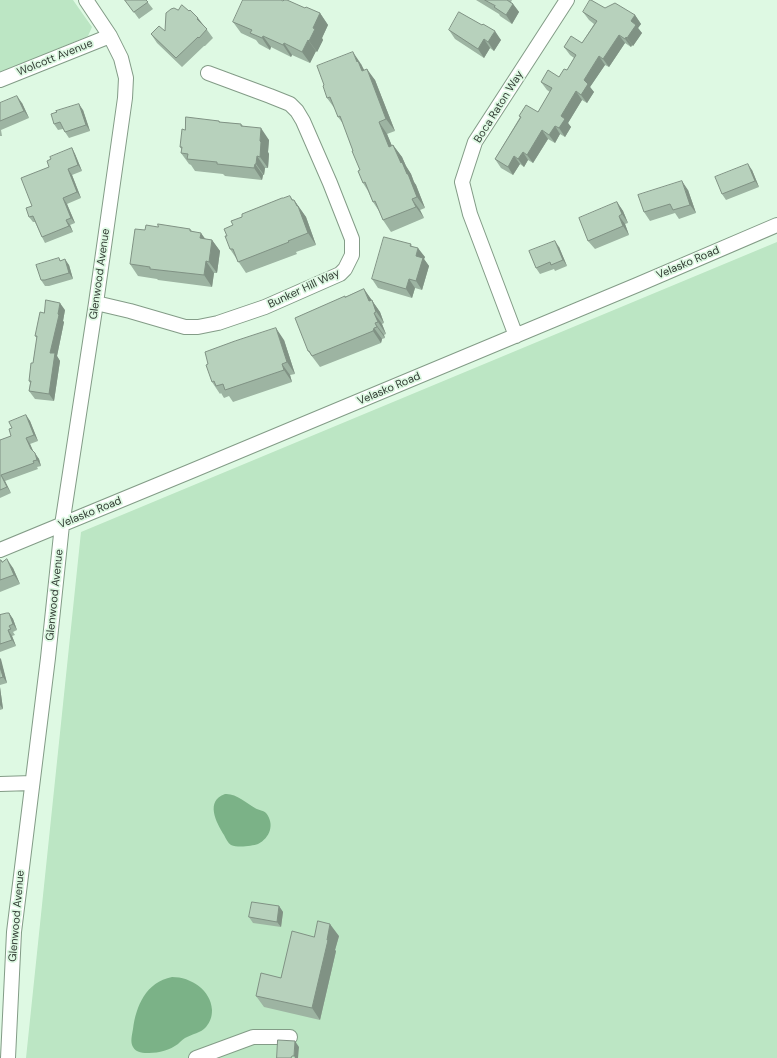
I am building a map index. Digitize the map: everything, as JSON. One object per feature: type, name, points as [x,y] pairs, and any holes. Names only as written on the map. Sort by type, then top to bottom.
[{"type":"street","name":"Glenwood Avenue","points":[[8,1058],[5,1009],[48,658],[62,525],[96,303],[125,98],[126,78],[121,58],[110,36],[86,0]]},
{"type":"street","name":"Boca Raton Way","points":[[516,336],[470,214],[462,182],[476,142],[567,0]]},
{"type":"street","name":"Wolcott Avenue","points":[[0,80],[110,36]]},
{"type":"street","name":"Bunker Hill Way","points":[[96,303],[185,327],[218,324],[265,307],[340,274],[345,269],[352,255],[352,239],[330,183],[303,121],[297,111],[290,104],[208,73]]},
{"type":"street","name":"Velasko Road","points":[[0,550],[516,336],[777,225]]},
{"type":"street","points":[[0,784],[32,783]]},
{"type":"street","points":[[196,1058],[253,1037],[290,1037]]},
{"type":"shaded area","points":[[0,0],[73,0],[92,27],[88,36],[0,73]]},
{"type":"shaded area","points":[[777,242],[777,1058],[26,1058],[81,532]]},
{"type":"shaded area","points":[[225,794],[233,795],[266,813],[269,817],[271,826],[266,838],[258,844],[241,847],[231,845],[228,842],[218,824],[214,812],[215,802],[219,797]]},
{"type":"shaded area","points":[[172,977],[186,979],[193,982],[204,991],[211,1003],[212,1013],[210,1021],[202,1031],[185,1038],[175,1046],[160,1052],[138,1052],[133,1047],[132,1038],[134,1020],[140,1004],[144,996],[155,984]]},
{"type":"building","points":[[125,0],[146,0],[148,2],[134,12]]},
{"type":"building","points":[[243,0],[287,0],[320,13],[313,28],[315,29],[302,52],[284,43],[283,45],[263,36],[262,38],[250,33],[252,30],[233,22]]},
{"type":"building","points":[[485,0],[507,0],[513,4],[506,15]]},
{"type":"building","points":[[590,0],[605,8],[615,3],[635,15],[631,21],[636,25],[627,38],[626,37],[625,39],[619,35],[603,59],[599,56],[584,80],[588,84],[581,95],[576,91],[561,116],[565,119],[559,128],[555,126],[549,135],[542,130],[527,155],[523,152],[518,159],[514,156],[508,167],[495,159],[521,117],[519,116],[526,105],[538,112],[552,88],[541,82],[548,70],[559,77],[564,69],[567,70],[576,55],[564,47],[571,36],[582,43],[597,21],[583,12]]},
{"type":"building","points":[[182,5],[189,11],[190,10],[207,29],[176,58],[151,34],[159,26],[165,31],[166,13],[174,8],[178,10]]},
{"type":"building","points":[[459,12],[495,31],[488,42],[484,39],[478,49],[449,30]]},
{"type":"building","points":[[353,52],[362,71],[367,69],[386,119],[379,122],[389,147],[393,145],[401,163],[402,162],[417,197],[412,199],[416,207],[383,220],[375,201],[373,202],[365,182],[363,183],[358,171],[360,170],[340,116],[338,117],[330,97],[327,98],[317,66]]},
{"type":"building","points":[[17,96],[24,111],[0,121],[0,103]]},
{"type":"building","points":[[79,104],[86,125],[65,132],[60,122],[54,124],[51,114]]},
{"type":"building","points":[[186,117],[261,128],[260,157],[257,156],[254,168],[187,159],[188,154],[181,153],[182,147],[180,147],[182,129],[185,130]]},
{"type":"building","points":[[72,148],[78,165],[68,169],[77,192],[63,198],[71,218],[66,220],[69,226],[42,237],[33,216],[29,217],[26,208],[32,206],[21,178],[49,167],[47,161],[51,159],[50,157]]},
{"type":"building","points":[[748,164],[755,181],[722,194],[715,177]]},
{"type":"building","points":[[682,181],[690,205],[673,210],[670,204],[644,212],[638,195]]},
{"type":"building","points":[[290,196],[298,206],[308,233],[238,262],[233,249],[230,249],[224,229],[233,225],[231,221],[242,217],[242,214]]},
{"type":"building","points":[[617,202],[622,214],[619,216],[623,226],[588,241],[579,218]]},
{"type":"building","points":[[158,224],[190,229],[190,231],[201,233],[200,238],[212,240],[209,262],[206,261],[204,275],[150,269],[150,267],[130,264],[135,229],[145,230],[146,225],[158,227]]},
{"type":"building","points":[[384,237],[411,244],[410,246],[418,248],[416,256],[423,258],[416,281],[409,279],[406,289],[372,279]]},
{"type":"building","points":[[555,241],[563,260],[551,265],[550,262],[536,268],[529,251]]},
{"type":"building","points":[[59,258],[60,261],[65,259],[69,273],[41,280],[36,265]]},
{"type":"building","points":[[364,289],[369,301],[372,300],[376,312],[374,313],[378,322],[375,323],[377,327],[374,328],[373,331],[312,356],[308,351],[295,318]]},
{"type":"building","points":[[46,300],[60,303],[59,315],[50,353],[55,353],[49,394],[29,391],[31,381],[29,381],[31,363],[33,363],[37,336],[35,336],[40,312],[44,313]]},
{"type":"building","points":[[276,328],[287,362],[282,364],[284,370],[225,390],[223,384],[216,386],[214,381],[212,382],[206,365],[208,364],[205,352]]},
{"type":"building","points":[[26,415],[34,435],[26,438],[31,449],[35,453],[37,460],[33,461],[34,463],[1,475],[7,487],[0,490],[0,440],[11,436],[9,429],[12,428],[9,422]]},
{"type":"building","points":[[7,559],[14,575],[0,580],[0,560],[2,562]]},
{"type":"building","points":[[9,613],[13,624],[9,626],[11,629],[8,630],[12,640],[0,644],[0,615]]},
{"type":"building","points":[[0,667],[3,677],[0,678]]},
{"type":"building","points":[[252,902],[279,906],[277,922],[249,917]]},
{"type":"building","points":[[318,921],[330,924],[328,940],[312,1008],[256,996],[261,973],[281,978],[292,931],[314,937]]},
{"type":"building","points":[[278,1040],[295,1041],[294,1056],[291,1058],[277,1058]]}]
